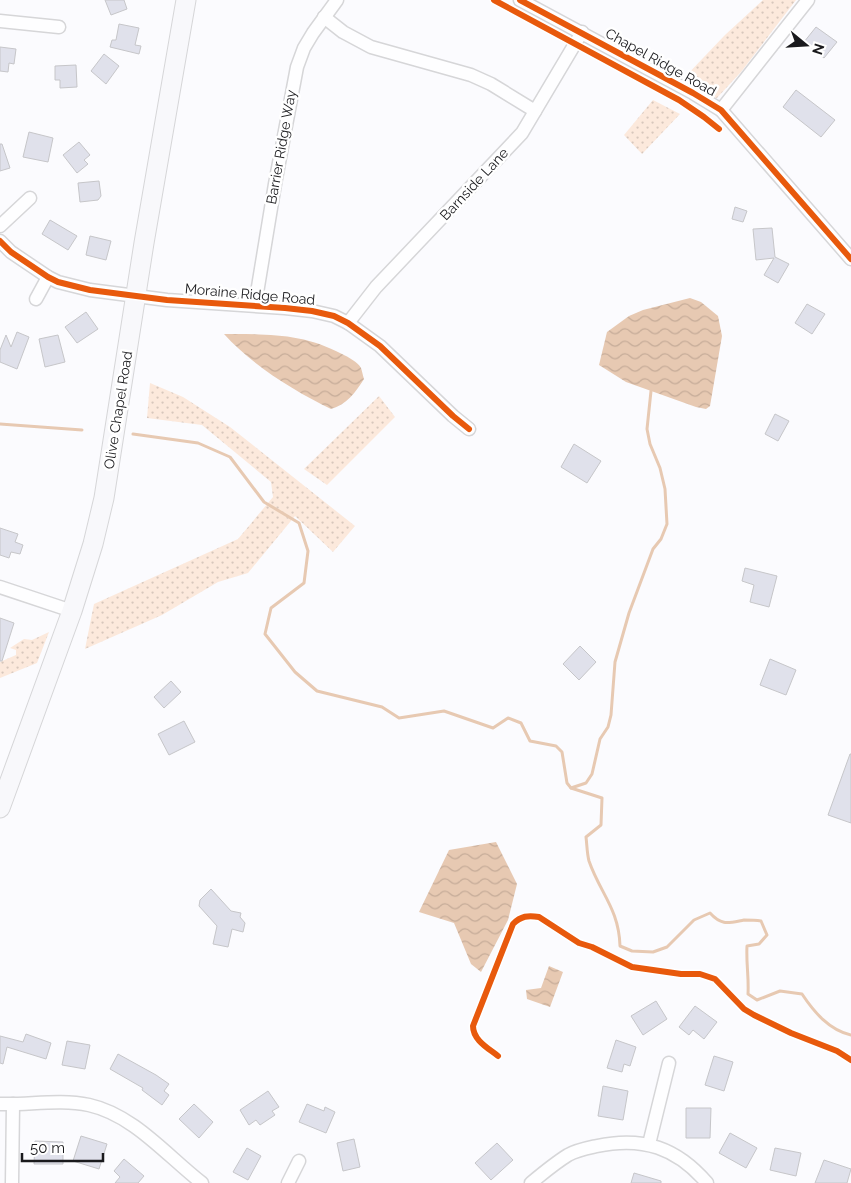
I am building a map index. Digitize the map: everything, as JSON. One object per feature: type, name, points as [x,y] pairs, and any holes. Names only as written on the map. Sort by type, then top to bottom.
[{"type":"main road","name":"Olive Chapel Road","points":[[0,808],[72,611],[104,498],[186,0]]},
{"type":"street","name":"Barrier Ridge Way","points":[[255,305],[273,193],[297,68],[304,48],[337,0]]},
{"type":"street","name":"Chapel Ridge Road","points":[[520,0],[582,32],[721,110],[851,259]]},
{"type":"street","points":[[721,110],[808,0]]},
{"type":"street","points":[[324,17],[356,40],[371,47],[471,75],[491,84],[535,111]]},
{"type":"street","points":[[0,21],[59,27]]},
{"type":"street","name":"Barnside Lane","points":[[348,323],[376,287],[522,133],[582,32]]},
{"type":"street","points":[[0,226],[30,198]]},
{"type":"street","name":"Moraine Ridge Road","points":[[0,241],[11,252],[48,277],[58,282],[90,290],[136,296],[312,311],[334,316],[348,323],[380,346],[469,429]]},
{"type":"street","points":[[36,299],[48,277]]},
{"type":"street","points":[[0,587],[72,611]]},
{"type":"street","points":[[649,1144],[668,1063]]},
{"type":"street","points":[[12,1183],[6,1104],[76,1104],[103,1110],[131,1124],[202,1183]]},
{"type":"street","points":[[531,1183],[569,1155],[589,1148],[618,1142],[649,1144],[684,1161],[708,1183]]},
{"type":"street","points":[[288,1183],[299,1161]]},
{"type":"shaded area","points":[[763,0],[796,0],[741,72],[715,100],[683,79],[725,35]]},
{"type":"shaded area","points":[[653,100],[680,114],[642,154],[624,135]]},
{"type":"shaded area","points":[[150,383],[183,397],[230,427],[355,526],[333,552],[295,516],[248,573],[218,582],[162,615],[85,649],[94,604],[238,539],[273,497],[271,482],[202,425],[147,418]]},
{"type":"shaded area","points":[[379,396],[395,417],[327,485],[304,469]]},
{"type":"shaded area","points":[[49,632],[37,663],[0,678],[0,662],[16,655],[16,650],[10,648],[24,639],[32,640]]},
{"type":"water","points":[[690,298],[701,302],[718,316],[722,336],[710,406],[706,409],[626,382],[599,365],[607,332],[629,316],[643,310]]},
{"type":"water","points":[[224,334],[284,336],[313,342],[327,347],[355,362],[360,366],[364,379],[350,397],[331,409],[260,367]]},
{"type":"water","points":[[496,842],[517,884],[508,920],[481,972],[471,964],[454,923],[419,912],[449,850]]},
{"type":"water","points":[[549,966],[563,972],[550,1007],[527,999],[526,990],[541,988]]},
{"type":"building","points":[[105,0],[124,0],[127,9],[111,15]]},
{"type":"building","points":[[119,24],[139,28],[135,45],[141,46],[139,54],[110,47],[112,40],[116,40]]},
{"type":"building","points":[[816,27],[837,42],[824,58],[804,42]]},
{"type":"building","points":[[0,47],[16,49],[14,64],[9,63],[8,72],[0,71]]},
{"type":"building","points":[[104,54],[119,66],[106,84],[91,71]]},
{"type":"building","points":[[76,65],[77,87],[60,88],[60,80],[55,80],[55,66]]},
{"type":"building","points":[[796,90],[835,120],[821,137],[783,107]]},
{"type":"building","points":[[29,132],[53,138],[48,162],[23,157]]},
{"type":"building","points":[[79,142],[90,155],[84,160],[88,164],[77,173],[63,155]]},
{"type":"building","points":[[0,144],[2,144],[10,168],[0,171]]},
{"type":"building","points":[[99,181],[101,196],[98,200],[80,202],[78,183]]},
{"type":"building","points":[[735,207],[747,211],[743,222],[732,219]]},
{"type":"building","points":[[50,220],[77,236],[68,250],[42,234]]},
{"type":"building","points":[[772,228],[775,257],[789,264],[778,283],[764,275],[774,258],[756,260],[753,229]]},
{"type":"building","points":[[90,236],[111,241],[106,260],[86,255]]},
{"type":"building","points":[[807,304],[825,314],[812,334],[795,323]]},
{"type":"building","points":[[86,312],[98,329],[77,343],[65,327]]},
{"type":"building","points":[[17,332],[29,337],[17,369],[0,362],[0,350],[6,335],[11,347]]},
{"type":"building","points":[[58,335],[65,362],[45,367],[39,339]]},
{"type":"building","points":[[775,414],[789,421],[778,441],[765,434]]},
{"type":"building","points":[[574,444],[601,461],[587,483],[561,467]]},
{"type":"building","points":[[0,528],[18,534],[15,542],[23,545],[20,554],[11,552],[9,558],[0,555]]},
{"type":"building","points":[[745,568],[777,576],[769,607],[750,602],[754,585],[742,581]]},
{"type":"building","points":[[0,618],[14,623],[2,661],[0,661]]},
{"type":"building","points":[[580,646],[596,662],[579,680],[563,664]]},
{"type":"building","points":[[770,659],[796,670],[786,695],[760,685]]},
{"type":"building","points":[[171,681],[181,692],[164,708],[154,697]]},
{"type":"building","points":[[184,721],[195,742],[169,755],[158,734]]},
{"type":"building","points":[[851,754],[851,823],[828,815]]},
{"type":"building","points":[[211,889],[231,911],[241,913],[240,917],[245,923],[243,932],[232,929],[228,947],[213,944],[217,926],[199,906],[200,900]]},
{"type":"building","points":[[656,1001],[667,1019],[643,1035],[631,1016]]},
{"type":"building","points":[[695,1006],[717,1022],[704,1039],[693,1030],[689,1035],[679,1027]]},
{"type":"building","points":[[26,1034],[51,1043],[46,1059],[7,1047],[3,1064],[0,1063],[0,1036],[23,1042]]},
{"type":"building","points":[[616,1040],[636,1047],[630,1066],[624,1064],[622,1072],[607,1068]]},
{"type":"building","points":[[67,1041],[90,1045],[85,1069],[62,1065]]},
{"type":"building","points":[[118,1054],[169,1084],[164,1091],[169,1095],[162,1105],[142,1090],[143,1088],[110,1069]]},
{"type":"building","points":[[714,1056],[733,1062],[724,1091],[705,1085]]},
{"type":"building","points":[[603,1086],[628,1091],[623,1120],[598,1116]]},
{"type":"building","points":[[268,1091],[279,1107],[272,1111],[275,1115],[260,1125],[256,1120],[249,1125],[240,1110]]},
{"type":"building","points":[[194,1104],[213,1122],[199,1138],[179,1119]]},
{"type":"building","points":[[307,1104],[324,1111],[325,1107],[335,1112],[326,1133],[299,1122]]},
{"type":"building","points":[[686,1108],[711,1108],[710,1138],[686,1138]]},
{"type":"building","points":[[730,1133],[757,1148],[746,1168],[719,1153]]},
{"type":"building","points":[[81,1136],[107,1144],[99,1169],[73,1161]]},
{"type":"building","points":[[354,1139],[360,1167],[343,1171],[337,1143]]},
{"type":"building","points":[[35,1141],[63,1142],[63,1164],[34,1164]]},
{"type":"building","points":[[497,1143],[513,1160],[491,1180],[475,1163]]},
{"type":"building","points":[[247,1148],[261,1156],[248,1180],[233,1172]]},
{"type":"building","points":[[775,1148],[801,1153],[796,1176],[770,1170]]},
{"type":"building","points":[[124,1159],[144,1176],[138,1183],[115,1183],[120,1177],[114,1171]]},
{"type":"building","points":[[824,1160],[851,1169],[847,1183],[815,1183]]},
{"type":"building","points":[[634,1173],[661,1181],[661,1183],[631,1183]]},
{"type":"waterway","points":[[571,788],[586,783],[592,774],[600,739],[608,727],[611,715],[615,662],[629,613],[653,549],[661,539],[667,524],[665,489],[647,429],[651,391]]},
{"type":"waterway","points":[[0,424],[82,430]]},
{"type":"waterway","points":[[133,434],[198,443],[230,457],[264,502],[299,523],[308,551],[304,583],[271,608],[265,634],[295,672],[317,691],[382,707],[399,718],[444,711],[493,728],[508,718],[521,723],[530,741],[556,746],[562,752],[567,783],[571,788],[602,798],[601,825],[586,837],[587,852],[593,872],[613,911],[619,933],[620,946],[632,951],[653,952],[667,947],[694,920],[710,913],[722,922],[761,921],[767,935],[759,944],[747,946],[748,994],[757,1000],[780,991],[802,994],[829,1025],[851,1035]]},
{"type":"cycle path","points":[[494,0],[679,100],[719,129]]},
{"type":"cycle path","points":[[520,0],[721,110],[851,259]]},
{"type":"cycle path","points":[[0,241],[11,252],[48,277],[58,282],[90,290],[167,300],[285,308],[334,316],[348,323],[380,346],[469,429]]},
{"type":"cycle path","points":[[498,1056],[478,1040],[473,1026],[513,924],[522,918],[531,916],[539,917],[579,943],[592,947],[632,967],[681,974],[700,974],[715,979],[744,1009],[754,1015],[791,1033],[837,1051],[851,1060]]}]
